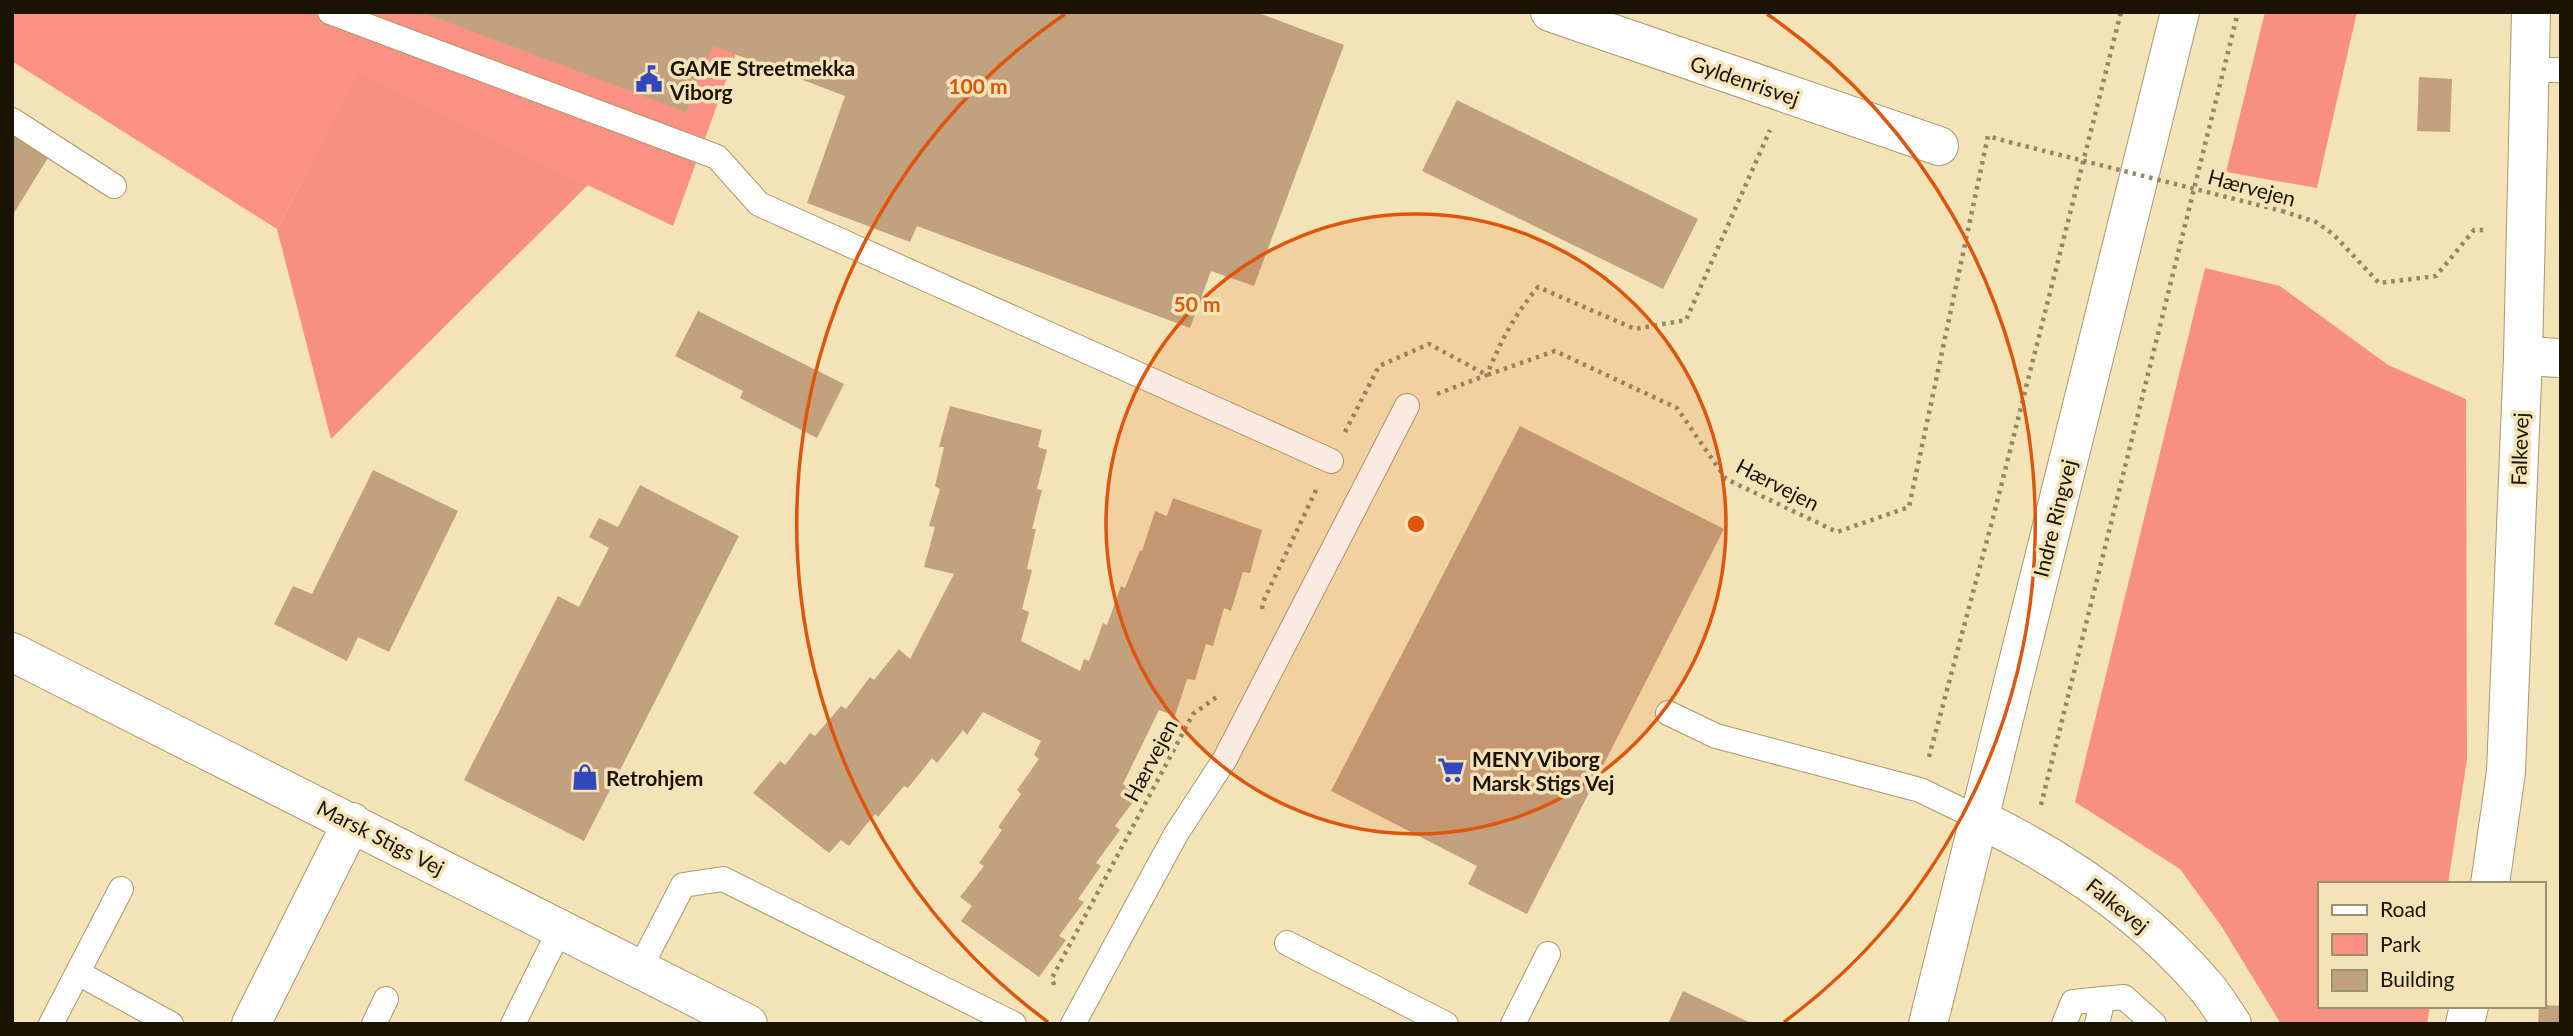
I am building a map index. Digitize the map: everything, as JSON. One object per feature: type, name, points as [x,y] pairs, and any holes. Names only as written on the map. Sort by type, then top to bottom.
[{"type":"street","name":"Gyldenrisvej","points":[[1550,12],[1939,146]]},
{"type":"street","name":"Indre Ringvej","points":[[1928,1024],[2180,12]]},
{"type":"street","name":"Falkevej","points":[[2490,882],[2506,772],[2523,356],[2524,232],[2545,70],[2532,12]]},
{"type":"street","points":[[2523,356],[2561,358]]},
{"type":"street","name":"Marsk Stigs Vej","points":[[12,652],[561,927],[748,1024]]},
{"type":"street","name":"Falkevej","points":[[1979,818],[2032,844],[2077,872],[2145,925],[2208,988],[2231,1024]]},
{"type":"street","points":[[251,1024],[352,822]]},
{"type":"lane","points":[[330,12],[717,157],[760,204],[1331,461]]},
{"type":"lane","points":[[12,120],[114,186]]},
{"type":"lane","points":[[1073,1024],[1176,834],[1232,747],[1407,406]]},
{"type":"lane","points":[[1668,713],[1716,736],[1920,790],[1979,818]]},
{"type":"lane","points":[[640,968],[683,885],[723,878],[1014,1024]]},
{"type":"lane","points":[[51,1024],[121,889]]},
{"type":"lane","points":[[513,1024],[561,927]]},
{"type":"lane","points":[[1287,943],[1446,1024]]},
{"type":"lane","points":[[1518,1022],[1548,954]]},
{"type":"lane","points":[[78,973],[171,1024]]},
{"type":"lane","points":[[2064,1024],[2073,1002],[2124,997],[2154,1024]]},
{"type":"lane","points":[[374,1024],[386,999]]},
{"type":"lane","points":[[2097,1024],[2103,999]]},
{"type":"path","points":[[1920,790],[1994,514],[2121,12]]},
{"type":"path","points":[[2032,844],[2238,12]]},
{"type":"path","points":[[1407,406],[1487,375],[1500,343],[1521,308],[1538,288],[1635,329],[1686,320],[1786,94]]},
{"type":"path","name":"Hærvejen","points":[[1487,375],[1555,351],[1677,408],[1726,479],[1837,532],[1909,507],[1988,136],[2283,211],[2316,222],[2334,235],[2379,283],[2437,276],[2474,230],[2524,232]]},
{"type":"path","points":[[1262,612],[1263,602],[1379,366],[1429,344],[1487,375]]},
{"type":"path","name":"Hærvejen","points":[[1055,990],[1052,978],[1193,713],[1220,695]]},
{"type":"green space","points":[[12,12],[751,12],[673,226],[358,75],[277,229],[12,61]]},
{"type":"shaded area","points":[[2265,12],[2357,12],[2317,188],[2226,172]]},
{"type":"shaded area","points":[[358,74],[588,185],[331,439],[277,229]]},
{"type":"shaded area","points":[[2205,268],[2280,286],[2388,365],[2466,399],[2467,759],[2448,882],[2318,882],[2318,1008],[2430,1008],[2427,1024],[2281,1024],[2222,927],[2180,869],[2075,802]]},
{"type":"building","points":[[421,12],[1256,12],[1344,45],[1254,286],[1211,271],[1190,328],[917,226],[910,242],[807,203],[845,96],[713,46],[686,112]]},
{"type":"building","points":[[2419,77],[2452,79],[2450,132],[2417,131]]},
{"type":"building","points":[[1457,100],[1698,219],[1663,289],[1422,171]]},
{"type":"building","points":[[12,129],[51,153],[12,216]]},
{"type":"building","points":[[698,311],[844,384],[817,438],[740,398],[743,391],[675,356]]},
{"type":"building","points":[[950,406],[1042,430],[1038,447],[1047,450],[1037,489],[1042,490],[1032,529],[1036,529],[1027,569],[1032,570],[1022,609],[1029,612],[1021,641],[1080,671],[1084,659],[1089,661],[1103,623],[1107,625],[1121,586],[1125,588],[1140,550],[1142,551],[1155,511],[1167,516],[1173,498],[1262,530],[1250,573],[1243,572],[1231,611],[1224,608],[1213,646],[1206,644],[1195,680],[1187,679],[1175,716],[1159,710],[1123,784],[1139,794],[1115,826],[1120,830],[1096,863],[1101,866],[1078,899],[1084,902],[1059,936],[1066,940],[1039,977],[961,921],[972,906],[960,897],[984,866],[979,863],[1002,830],[998,827],[1021,794],[1017,790],[1039,759],[1034,755],[1041,741],[983,712],[967,735],[963,730],[937,763],[932,758],[908,788],[904,786],[878,817],[875,814],[849,846],[841,840],[829,853],[753,793],[780,761],[785,765],[810,733],[815,736],[841,706],[846,709],[870,677],[874,680],[899,649],[910,659],[954,574],[924,567],[935,527],[929,526],[940,489],[935,486],[944,447],[939,447]]},
{"type":"building","points":[[1520,426],[1724,529],[1527,914],[1468,884],[1477,866],[1331,791]]},
{"type":"building","points":[[373,470],[458,511],[389,652],[358,637],[347,661],[274,624],[293,586],[312,594]]},
{"type":"building","points":[[640,485],[739,536],[584,841],[464,780],[558,596],[579,607],[609,548],[589,537],[599,518],[618,527]]},
{"type":"building","points":[[1683,991],[1753,1024],[1668,1024]]},
{"type":"building","points":[[2545,1005],[2561,1006],[2561,1024],[2538,1024],[2539,1008],[2545,1008]]},
{"type":"place","name":"GAME Streetmekka Viborg","points":[[649,79]]},
{"type":"place","name":"MENY Viborg Marsk Stigs Vej","points":[[1451,770]]},
{"type":"place","name":"Retrohjem","points":[[585,777]]}]
